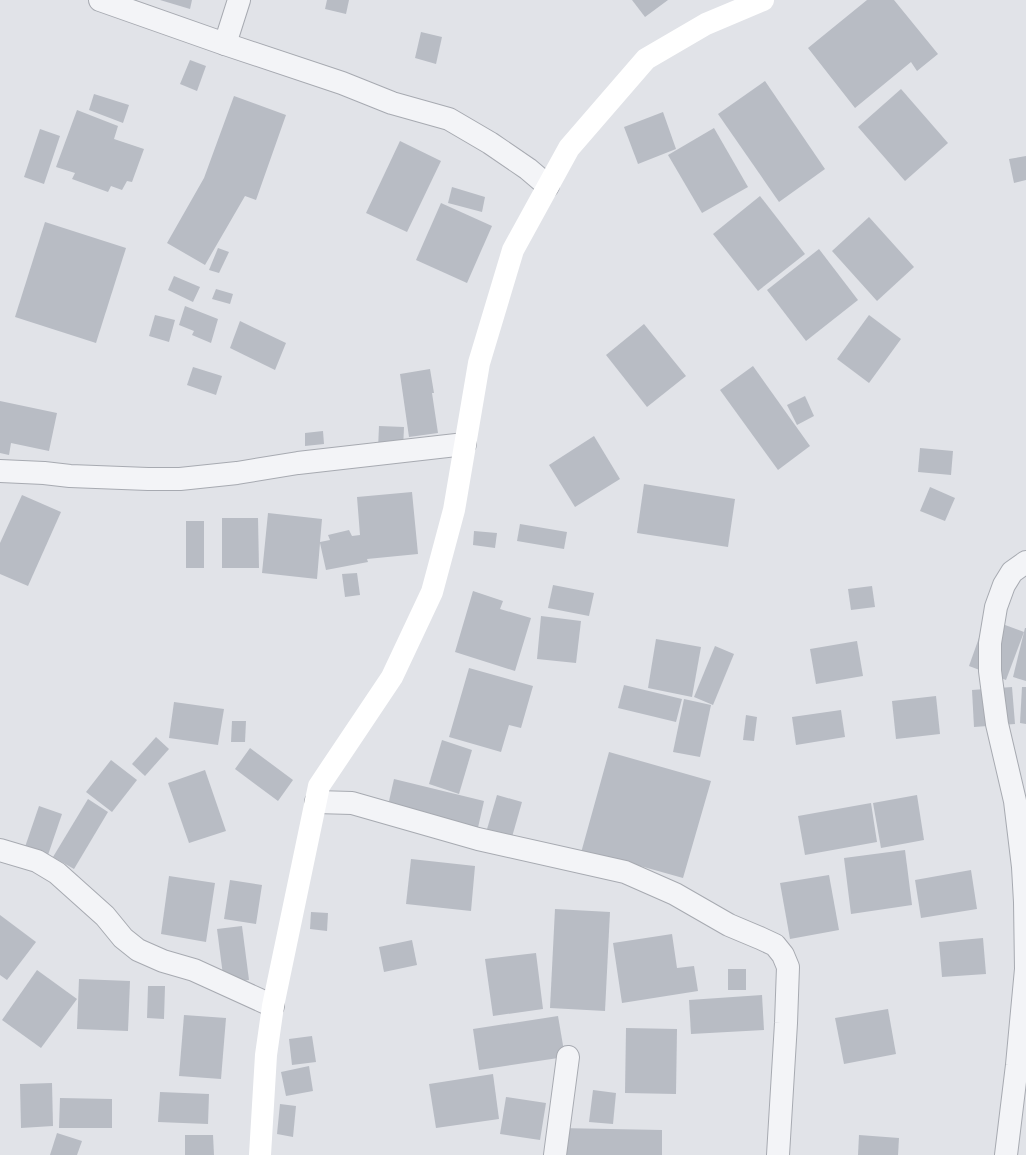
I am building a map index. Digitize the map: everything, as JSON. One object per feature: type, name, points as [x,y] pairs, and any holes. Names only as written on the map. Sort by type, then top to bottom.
[{"type":"street","points":[[100,0],[224,44],[342,83],[392,103],[449,118],[490,143],[528,169],[548,186]]},
{"type":"street","points":[[224,44],[239,0]]},
{"type":"street","points":[[260,1155],[266,1054],[272,1006],[319,786],[392,677],[432,592],[454,510],[479,363],[513,250],[569,148],[646,59],[706,24],[764,0]]},
{"type":"street","points":[[0,471],[70,476],[180,479],[237,473],[298,463],[465,444]]},
{"type":"street","points":[[1006,1155],[1017,1065],[1026,969],[1025,902],[1023,866],[1015,801],[997,724],[990,671],[990,643],[996,607],[1004,585],[1012,572],[1026,562]]},
{"type":"street","points":[[316,802],[352,803],[478,839],[625,872],[675,894],[729,925],[775,945],[783,955],[788,967],[778,1155]]},
{"type":"street","points":[[1,852],[37,861],[58,873],[105,916],[123,938],[138,950],[163,961],[194,970],[272,1006]]},
{"type":"street","points":[[555,1155],[568,1057]]},
{"type":"building","points":[[160,0],[192,0],[190,9]]},
{"type":"building","points":[[327,0],[349,0],[346,14],[325,9]]},
{"type":"building","points":[[632,0],[668,0],[645,17]]},
{"type":"building","points":[[867,0],[894,0],[938,54],[917,71],[911,62],[855,108],[808,48]]},
{"type":"building","points":[[421,32],[442,37],[436,64],[415,58]]},
{"type":"building","points":[[190,60],[206,66],[197,91],[180,84]]},
{"type":"building","points":[[765,81],[825,169],[779,202],[718,114]]},
{"type":"building","points":[[901,89],[948,143],[905,181],[858,127]]},
{"type":"building","points":[[94,94],[129,105],[123,123],[89,110]]},
{"type":"building","points":[[234,96],[286,115],[256,200],[245,196],[205,265],[167,243],[204,178]]},
{"type":"building","points":[[77,110],[118,126],[114,139],[144,149],[132,182],[127,181],[122,190],[111,186],[108,192],[72,179],[75,173],[56,167]]},
{"type":"building","points":[[663,112],[676,149],[638,164],[624,127]]},
{"type":"building","points":[[714,128],[748,187],[702,213],[668,155]]},
{"type":"building","points":[[40,129],[60,136],[44,184],[24,177]]},
{"type":"building","points":[[400,141],[441,161],[407,232],[366,213]]},
{"type":"building","points":[[1026,156],[1026,180],[1014,183],[1009,159]]},
{"type":"building","points":[[452,187],[485,197],[482,212],[448,203]]},
{"type":"building","points":[[760,196],[805,254],[758,291],[713,234]]},
{"type":"building","points":[[441,203],[492,226],[467,283],[416,260]]},
{"type":"building","points":[[869,217],[914,267],[877,301],[832,251]]},
{"type":"building","points":[[45,222],[126,248],[96,343],[15,317]]},
{"type":"building","points":[[218,248],[229,252],[219,273],[209,270]]},
{"type":"building","points":[[819,249],[858,300],[806,341],[767,290]]},
{"type":"building","points":[[174,276],[200,287],[193,302],[168,290]]},
{"type":"building","points":[[216,289],[233,294],[230,304],[212,299]]},
{"type":"building","points":[[185,306],[218,319],[211,343],[192,335],[194,331],[179,325]]},
{"type":"building","points":[[155,315],[175,320],[169,342],[149,336]]},
{"type":"building","points":[[869,315],[901,339],[869,383],[837,359]]},
{"type":"building","points":[[240,321],[286,343],[275,370],[230,348]]},
{"type":"building","points":[[644,324],[686,376],[647,407],[606,355]]},
{"type":"building","points":[[753,366],[810,446],[778,470],[720,390]]},
{"type":"building","points":[[193,367],[222,376],[216,395],[187,385]]},
{"type":"building","points":[[430,369],[438,433],[409,437],[400,374]]},
{"type":"building","points":[[805,396],[814,416],[797,425],[787,405]]},
{"type":"building","points":[[0,401],[57,413],[49,451],[11,443],[9,455],[0,453]]},
{"type":"building","points":[[379,426],[404,427],[403,450],[378,449]]},
{"type":"building","points":[[323,431],[324,444],[305,446],[305,433]]},
{"type":"building","points":[[594,436],[620,479],[575,507],[549,465]]},
{"type":"building","points":[[920,448],[953,451],[951,475],[918,472]]},
{"type":"building","points":[[644,484],[735,499],[728,547],[637,533]]},
{"type":"building","points":[[930,487],[955,498],[945,521],[920,511]]},
{"type":"building","points":[[412,492],[418,554],[367,559],[368,562],[326,570],[320,543],[317,579],[262,573],[268,513],[322,519],[320,542],[330,540],[328,535],[349,530],[352,536],[360,535],[357,497]]},
{"type":"building","points":[[22,495],[61,512],[28,586],[0,574],[0,543]]},
{"type":"building","points":[[222,518],[258,518],[259,568],[222,568]]},
{"type":"building","points":[[186,521],[204,521],[204,568],[186,568]]},
{"type":"building","points":[[520,524],[567,532],[564,549],[517,541]]},
{"type":"building","points":[[474,531],[497,533],[495,548],[473,545]]},
{"type":"building","points":[[357,573],[360,595],[345,597],[342,574]]},
{"type":"building","points":[[553,585],[594,593],[589,616],[548,608]]},
{"type":"building","points":[[872,586],[875,607],[851,610],[848,589]]},
{"type":"building","points":[[473,591],[503,601],[500,609],[531,618],[515,671],[455,652]]},
{"type":"building","points":[[541,616],[581,621],[576,663],[537,659]]},
{"type":"building","points":[[986,618],[1024,632],[1006,680],[969,666]]},
{"type":"building","points":[[1026,628],[1026,681],[1013,677]]},
{"type":"building","points":[[656,639],[701,647],[692,697],[648,688]]},
{"type":"building","points":[[857,641],[863,676],[816,684],[810,649]]},
{"type":"building","points":[[715,646],[734,654],[713,705],[694,697]]},
{"type":"building","points":[[469,668],[533,686],[521,728],[509,725],[501,752],[449,737]]},
{"type":"building","points":[[624,685],[682,699],[676,722],[618,708]]},
{"type":"building","points":[[1012,687],[1015,724],[974,727],[972,690]]},
{"type":"building","points":[[1022,687],[1026,687],[1026,724],[1020,723]]},
{"type":"building","points":[[936,696],[940,734],[896,739],[892,701]]},
{"type":"building","points":[[684,699],[711,705],[700,757],[673,752]]},
{"type":"building","points":[[174,702],[224,709],[218,745],[169,738]]},
{"type":"building","points":[[841,710],[845,737],[796,745],[792,717]]},
{"type":"building","points":[[746,715],[757,717],[754,741],[743,740]]},
{"type":"building","points":[[232,721],[246,721],[245,742],[231,742]]},
{"type":"building","points":[[156,737],[169,749],[145,776],[132,764]]},
{"type":"building","points":[[442,740],[472,750],[459,794],[429,784]]},
{"type":"building","points":[[250,748],[293,780],[278,801],[235,769]]},
{"type":"building","points":[[609,752],[711,781],[683,878],[601,855],[598,865],[579,860]]},
{"type":"building","points":[[111,760],[137,780],[112,812],[86,792]]},
{"type":"building","points":[[205,770],[226,831],[189,843],[168,783]]},
{"type":"building","points":[[394,779],[484,801],[477,832],[387,810]]},
{"type":"building","points":[[497,795],[522,802],[510,844],[485,836]]},
{"type":"building","points":[[917,795],[924,840],[881,848],[873,803]]},
{"type":"building","points":[[88,799],[108,812],[74,869],[53,857]]},
{"type":"building","points":[[871,803],[877,842],[805,855],[798,816]]},
{"type":"building","points":[[39,806],[62,814],[48,855],[25,847]]},
{"type":"building","points":[[905,850],[912,905],[851,914],[844,858]]},
{"type":"building","points":[[411,859],[475,866],[471,911],[406,904]]},
{"type":"building","points":[[971,870],[977,909],[921,918],[915,880]]},
{"type":"building","points":[[829,875],[839,930],[790,939],[780,883]]},
{"type":"building","points":[[169,876],[215,883],[206,942],[161,934]]},
{"type":"building","points":[[230,880],[262,885],[256,924],[224,919]]},
{"type":"building","points":[[555,909],[610,912],[605,1011],[550,1008]]},
{"type":"building","points":[[311,912],[328,913],[327,931],[310,929]]},
{"type":"building","points":[[0,915],[36,942],[7,980],[0,975]]},
{"type":"building","points":[[242,926],[249,980],[224,983],[217,929]]},
{"type":"building","points":[[672,934],[677,968],[694,966],[698,991],[622,1003],[613,943]]},
{"type":"building","points":[[983,938],[986,974],[942,977],[939,942]]},
{"type":"building","points":[[412,940],[417,965],[384,972],[379,947]]},
{"type":"building","points":[[536,953],[543,1009],[493,1016],[485,959]]},
{"type":"building","points":[[728,969],[746,969],[746,990],[728,990]]},
{"type":"building","points":[[37,970],[77,999],[41,1048],[2,1020]]},
{"type":"building","points":[[79,979],[130,981],[128,1031],[77,1029]]},
{"type":"building","points":[[148,986],[165,986],[164,1019],[147,1018]]},
{"type":"building","points":[[762,995],[764,1030],[691,1034],[689,1000]]},
{"type":"building","points":[[888,1009],[896,1054],[844,1064],[835,1018]]},
{"type":"building","points":[[184,1015],[226,1018],[221,1079],[179,1076]]},
{"type":"building","points":[[558,1016],[565,1057],[479,1070],[473,1029]]},
{"type":"building","points":[[626,1028],[677,1029],[676,1094],[625,1093]]},
{"type":"building","points":[[312,1036],[316,1062],[292,1065],[289,1039]]},
{"type":"building","points":[[309,1066],[313,1091],[286,1096],[281,1072]]},
{"type":"building","points":[[493,1074],[499,1119],[436,1128],[429,1084]]},
{"type":"building","points":[[52,1083],[53,1126],[21,1128],[20,1084]]},
{"type":"building","points":[[593,1090],[616,1093],[613,1124],[589,1122]]},
{"type":"building","points":[[160,1092],[209,1094],[208,1124],[158,1122]]},
{"type":"building","points":[[506,1097],[546,1103],[540,1140],[500,1134]]},
{"type":"building","points":[[60,1098],[112,1099],[112,1128],[59,1128]]},
{"type":"building","points":[[280,1104],[296,1106],[293,1137],[277,1134]]},
{"type":"building","points":[[558,1128],[662,1130],[662,1155],[557,1155]]},
{"type":"building","points":[[57,1133],[82,1141],[77,1155],[50,1155]]},
{"type":"building","points":[[185,1135],[213,1135],[214,1155],[185,1155]]},
{"type":"building","points":[[859,1135],[899,1138],[898,1155],[858,1155]]}]
